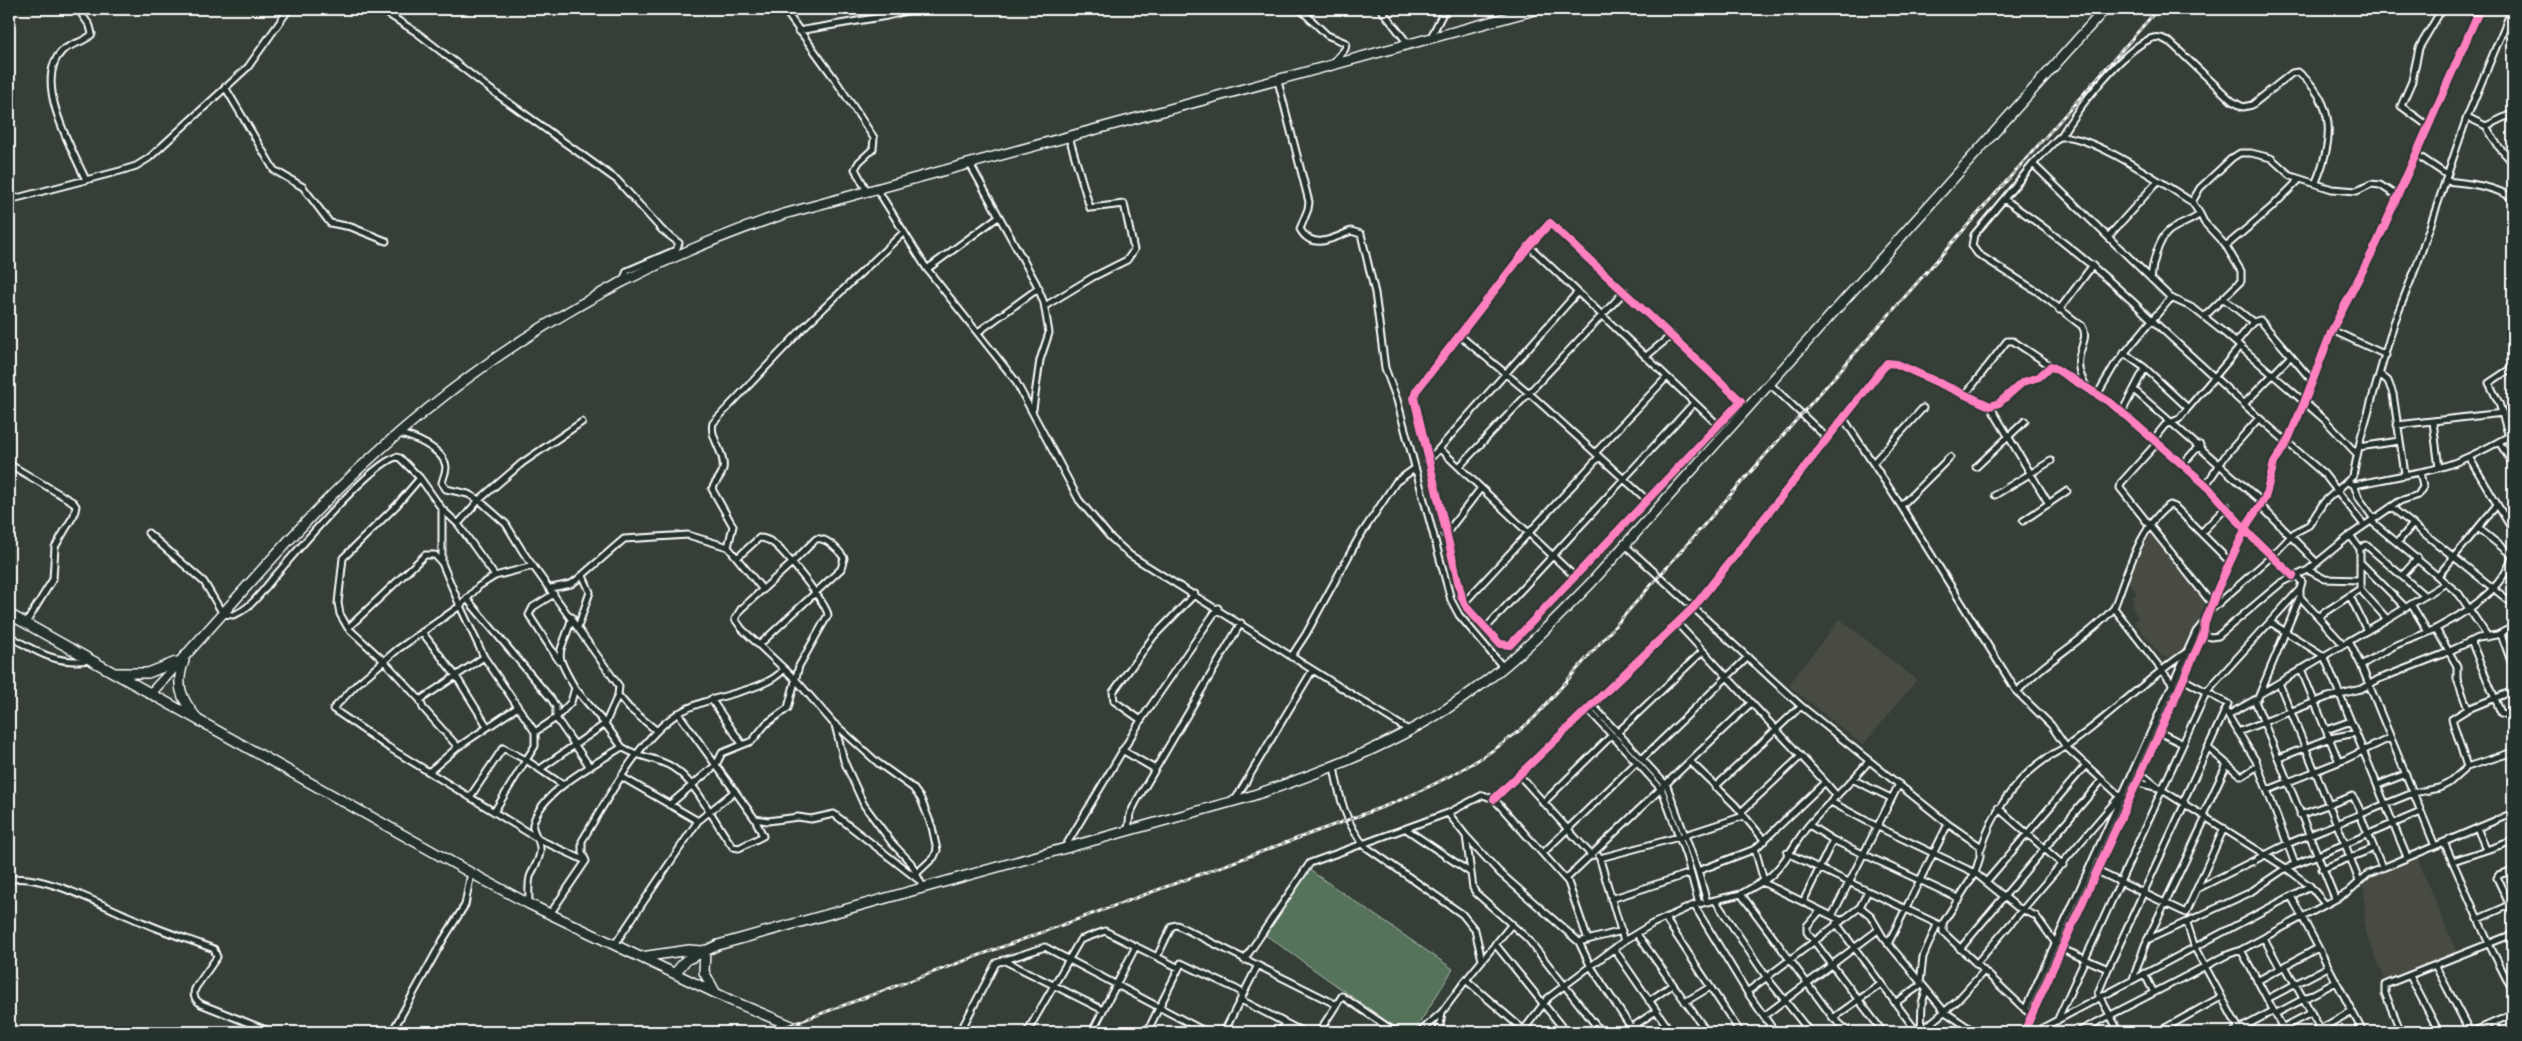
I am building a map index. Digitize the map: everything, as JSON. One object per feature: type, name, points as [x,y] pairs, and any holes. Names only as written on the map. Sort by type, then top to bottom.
[{"type":"main road","points":[[150,694],[339,488],[398,434],[505,350],[548,322],[623,280],[748,226],[877,188],[1330,67],[1538,9]]},
{"type":"main road","points":[[676,972],[682,963],[704,950],[922,884],[1234,800],[1334,767],[1410,731],[1446,709],[1503,667],[1551,624],[1749,408],[2105,9]]},
{"type":"main road","points":[[9,614],[201,723],[529,904],[715,992],[806,1032]]},
{"type":"main road","points":[[112,672],[148,673],[169,667],[185,656]]},
{"type":"main road","points":[[185,656],[179,675],[180,691],[189,708],[201,723]]},
{"type":"main road","points":[[641,956],[704,950]]},
{"type":"main road","points":[[704,950],[704,972],[715,992]]},
{"type":"street","points":[[78,9],[90,26],[92,34],[62,51],[55,65],[51,98],[86,180]]},
{"type":"street","points":[[9,200],[136,166],[149,158],[248,67],[289,9]]},
{"type":"street","points":[[380,9],[416,32],[491,90],[617,180],[662,230],[677,241],[679,246],[676,250],[627,271],[623,280]]},
{"type":"street","points":[[784,9],[798,31],[834,78],[874,138],[873,149],[859,162],[855,169],[867,191]]},
{"type":"street","points":[[798,31],[887,16],[915,9]]},
{"type":"street","points":[[1300,9],[1327,34],[1346,43],[1345,49],[1330,67]]},
{"type":"street","points":[[1380,9],[1409,45]]},
{"type":"street","points":[[1430,39],[1445,9]]},
{"type":"street","points":[[2427,126],[2400,106],[2412,81],[2419,48],[2442,9]]},
{"type":"street","points":[[2025,1032],[2127,803],[2154,730],[2176,687],[2183,679],[2203,635],[2208,612],[2246,528],[2267,492],[2274,463],[2287,442],[2313,382],[2332,330],[2362,275],[2480,9]]},
{"type":"street","points":[[2208,612],[2292,536],[2309,525],[2324,502],[2347,482],[2355,471],[2357,454],[2394,323],[2418,262],[2467,117],[2512,9]]},
{"type":"street","points":[[2090,391],[2080,378],[2077,364],[2084,329],[2038,292],[1973,249],[1971,243],[1974,235],[2033,164],[2061,136],[2085,100],[2123,60],[2150,39],[2164,38],[2232,101],[2242,107],[2252,105],[2292,73],[2298,72],[2304,77],[2328,111],[2326,153],[2316,182]]},
{"type":"street","points":[[1278,81],[1309,202],[1300,228],[1307,237],[1320,241],[1333,240],[1351,231],[1361,234],[1375,293],[1385,368],[1395,395],[1451,600],[1459,615],[1503,667]]},
{"type":"street","points":[[225,87],[274,170],[303,187],[330,223],[352,227],[386,241]]},
{"type":"street","points":[[2486,126],[2513,113]]},
{"type":"street","points":[[2467,117],[2486,126],[2498,146],[2513,163]]},
{"type":"street","points":[[2061,136],[2097,146],[2146,170],[2158,181],[2192,202],[2204,222],[2226,246],[2242,275],[2238,286],[2205,316]]},
{"type":"street","points":[[1045,306],[1093,277],[1127,260],[1134,250],[1126,206],[1119,204],[1094,210],[1089,207],[1070,137]]},
{"type":"street","points":[[2192,202],[2200,188],[2240,153],[2260,154],[2271,158],[2291,176],[2316,182],[2332,189],[2354,191],[2371,184],[2380,185],[2397,196]]},
{"type":"street","points":[[2416,154],[2447,174]]},
{"type":"street","points":[[970,164],[1038,288],[1045,306],[1048,339],[1040,360],[1033,410]]},
{"type":"street","points":[[2033,164],[2171,298],[2194,308],[2205,316],[2325,420],[2357,454]]},
{"type":"street","points":[[2226,246],[2271,208],[2300,179]]},
{"type":"street","points":[[2108,236],[2158,181]]},
{"type":"street","points":[[2444,181],[2466,182],[2501,191],[2513,198]]},
{"type":"street","points":[[877,188],[927,269],[1015,380],[1033,410],[1076,496],[1110,537],[1130,555],[1218,608],[1312,671],[1410,731]]},
{"type":"street","points":[[2004,199],[2054,233],[2110,278],[2152,320],[2259,418],[2324,474],[2364,525]]},
{"type":"street","points":[[2152,279],[2152,267],[2164,236],[2169,231],[2200,214]]},
{"type":"street","points":[[927,269],[998,217]]},
{"type":"street","points":[[1741,401],[1510,646],[1500,644],[1464,603],[1445,534],[1414,398],[1416,391],[1547,224],[1551,224],[1749,408]]},
{"type":"street","points":[[728,547],[733,526],[712,489],[723,471],[724,463],[712,429],[713,423],[807,324],[904,232]]},
{"type":"street","points":[[1529,246],[1600,316],[1718,425]]},
{"type":"street","points":[[2059,310],[2093,265]]},
{"type":"street","points":[[978,332],[1038,288]]},
{"type":"street","points":[[1459,467],[1624,291]]},
{"type":"street","points":[[1428,461],[1577,293]]},
{"type":"street","points":[[2097,395],[2124,353],[2171,298]]},
{"type":"street","points":[[2224,299],[2253,322]]},
{"type":"street","points":[[2212,604],[2148,526],[2120,486],[2155,442],[2165,425],[2179,419],[2215,376],[2253,322],[2257,320],[2263,322],[2313,382]]},
{"type":"street","points":[[2332,330],[2386,355]]},
{"type":"street","points":[[1459,335],[1529,393],[1647,500]]},
{"type":"street","points":[[1645,357],[1672,335]]},
{"type":"street","points":[[1966,394],[2007,341],[2013,341],[2122,412],[2206,485],[2246,528],[2302,582],[2300,597],[2260,694],[2255,701],[2227,714]]},
{"type":"street","points":[[2124,353],[2145,368],[2188,408]]},
{"type":"street","points":[[2244,404],[2291,356]]},
{"type":"street","points":[[1494,799],[1694,607],[1887,363],[1897,364],[1990,406],[2050,504]]},
{"type":"street","points":[[1990,406],[1999,403],[2022,382],[2039,378],[2051,366]]},
{"type":"street","points":[[2347,482],[2354,485],[2439,468],[2469,457],[2511,436],[2489,383],[2513,367]]},
{"type":"street","points":[[2122,412],[2145,368]]},
{"type":"street","points":[[2380,375],[2391,386],[2399,442],[2406,474]]},
{"type":"street","points":[[1464,603],[1667,377]]},
{"type":"street","points":[[1770,384],[1828,439]]},
{"type":"street","points":[[2134,390],[2200,445],[2261,503],[2318,562]]},
{"type":"street","points":[[1485,629],[1694,403]]},
{"type":"street","points":[[1873,462],[1923,408]]},
{"type":"street","points":[[2397,426],[2503,413]]},
{"type":"street","points":[[2206,485],[2220,464],[2259,418]]},
{"type":"street","points":[[1844,419],[1902,506],[2017,692],[2051,725],[2066,747],[2127,803]]},
{"type":"street","points":[[1976,467],[2025,421]]},
{"type":"street","points":[[458,524],[479,500],[522,463],[582,422]]},
{"type":"street","points":[[2433,422],[2439,468]]},
{"type":"street","points":[[398,434],[420,440],[443,460],[446,470],[442,483],[446,489],[468,494],[479,500],[506,524],[533,566],[572,617],[619,686],[618,695],[604,724],[575,747],[540,769]]},
{"type":"street","points":[[2359,447],[2399,442]]},
{"type":"street","points":[[2499,442],[2513,464]]},
{"type":"street","points":[[2182,465],[2200,445]]},
{"type":"street","points":[[1440,449],[1575,577]]},
{"type":"street","points":[[1902,506],[1950,457]]},
{"type":"street","points":[[2469,457],[2513,531]]},
{"type":"street","points":[[148,533],[204,582],[223,614],[233,615],[249,605],[312,534],[366,479],[392,458],[400,458],[420,478],[442,509],[458,524],[495,576]]},
{"type":"street","points":[[1995,495],[2051,461]]},
{"type":"street","points":[[9,464],[73,502],[76,506],[74,516],[56,547],[53,579],[26,623]]},
{"type":"street","points":[[1291,657],[1306,634],[1358,539],[1396,482],[1414,469]]},
{"type":"street","points":[[2196,632],[2211,637],[2218,636],[2280,583],[2308,570],[2364,525],[2391,507],[2421,492],[2423,482],[2420,472]]},
{"type":"street","points":[[420,478],[343,558],[338,603],[340,614],[348,628],[385,662],[420,700],[422,708],[458,747]]},
{"type":"street","points":[[2354,485],[2359,498],[2373,520],[2446,583],[2470,607],[2488,637]]},
{"type":"street","points":[[1445,534],[1481,488]]},
{"type":"street","points":[[2023,521],[2067,491]]},
{"type":"street","points":[[2017,692],[2042,666],[2076,642],[2114,608],[2148,526],[2168,507],[2173,505],[2230,562]]},
{"type":"street","points":[[2438,576],[2497,505]]},
{"type":"street","points":[[2201,533],[2227,506]]},
{"type":"street","points":[[2391,507],[2513,604]]},
{"type":"street","points":[[442,509],[442,563]]},
{"type":"street","points":[[2398,542],[2413,524]]},
{"type":"street","points":[[2361,665],[2396,646],[2436,629],[2494,589],[2509,568],[2513,556],[2478,528]]},
{"type":"street","points":[[678,713],[755,819],[763,836],[737,848],[732,846],[710,812],[677,770],[667,764],[637,756],[622,747],[575,688],[529,615],[533,606],[552,591],[570,584],[583,576],[624,539],[688,535],[728,547],[763,590]]},
{"type":"street","points":[[2350,535],[2360,549],[2360,589],[2387,619]]},
{"type":"street","points":[[669,805],[716,765],[722,753],[752,741],[766,724],[785,711],[790,703],[800,663],[828,615],[827,609],[775,544],[761,538],[737,558]]},
{"type":"street","points":[[759,645],[843,566],[844,558],[842,554],[817,538],[792,564],[741,609],[735,617],[738,624],[759,645],[796,680],[835,725],[869,755],[919,794],[928,814],[937,847],[934,857],[917,873]]},
{"type":"street","points":[[1625,545],[1801,706],[1948,824],[1977,842],[1981,850]]},
{"type":"street","points":[[2360,549],[2366,545],[2425,596]]},
{"type":"street","points":[[348,628],[424,555],[435,555],[442,563],[484,657],[535,732],[535,746],[494,812]]},
{"type":"street","points":[[2402,576],[2418,558]]},
{"type":"street","points":[[2360,562],[2406,608]]},
{"type":"street","points":[[533,566],[495,576],[479,586],[460,606],[398,649],[357,684],[333,709],[388,747],[540,840],[586,861]]},
{"type":"street","points":[[2308,570],[2325,579],[2359,580]]},
{"type":"street","points":[[578,627],[590,592],[583,576]]},
{"type":"street","points":[[2260,694],[2446,583]]},
{"type":"street","points":[[2057,1021],[2207,691],[2300,589]]},
{"type":"street","points":[[2319,616],[2360,589]]},
{"type":"street","points":[[1141,720],[1116,703],[1112,697],[1113,692],[1163,625],[1195,594]]},
{"type":"street","points":[[2350,596],[2367,631]]},
{"type":"street","points":[[2300,597],[2343,644]]},
{"type":"street","points":[[466,599],[552,700],[556,707],[556,718],[590,766]]},
{"type":"street","points":[[2411,604],[2428,632]]},
{"type":"street","points":[[1065,847],[1141,720],[1218,608]]},
{"type":"street","points":[[2114,608],[2161,671],[2176,687]]},
{"type":"street","points":[[559,661],[560,647],[572,617]]},
{"type":"street","points":[[2138,772],[2160,733],[2188,651],[2196,632],[2205,622]]},
{"type":"street","points":[[2270,622],[2324,656],[2407,857]]},
{"type":"street","points":[[1128,830],[1131,811],[1241,623]]},
{"type":"street","points":[[1678,624],[1837,796]]},
{"type":"street","points":[[2238,732],[2315,702],[2368,686],[2471,641],[2501,634],[2513,626]]},
{"type":"street","points":[[2436,629],[2457,666],[2457,679],[2468,709]]},
{"type":"street","points":[[422,632],[456,676],[487,726]]},
{"type":"street","points":[[2501,634],[2513,667]]},
{"type":"street","points":[[9,636],[35,651],[60,661],[71,663],[90,660]]},
{"type":"street","points":[[2349,641],[2361,665],[2435,846]]},
{"type":"street","points":[[2471,641],[2494,699],[2502,714],[2513,711]]},
{"type":"street","points":[[1543,803],[1703,651]]},
{"type":"street","points":[[1895,1003],[1920,984],[1922,957],[1975,873],[1981,850],[1998,808],[2034,767],[2047,756],[2066,747],[2092,729],[2161,671],[2188,651]]},
{"type":"street","points":[[420,700],[484,657]]},
{"type":"street","points":[[1543,853],[1748,657]]},
{"type":"street","points":[[586,861],[582,852],[582,841],[622,777],[658,731],[678,713],[711,699],[774,679],[784,669]]},
{"type":"street","points":[[2301,669],[2339,762]]},
{"type":"street","points":[[1234,800],[1312,671]]},
{"type":"street","points":[[2119,1032],[2100,998],[2098,990],[2208,748],[2227,714],[2228,704],[2226,702],[2183,679]]},
{"type":"street","points":[[2279,683],[2359,881]]},
{"type":"street","points":[[535,732],[556,718],[571,702],[575,688]]},
{"type":"street","points":[[2467,767],[2452,722],[2454,716],[2513,691]]},
{"type":"street","points":[[618,695],[629,708],[658,731]]},
{"type":"street","points":[[711,699],[742,744]]},
{"type":"street","points":[[2255,701],[2280,758],[2316,856],[2335,898]]},
{"type":"street","points":[[1566,879],[1665,788],[1751,703]]},
{"type":"street","points":[[1715,787],[1801,706]]},
{"type":"street","points":[[430,771],[458,747],[518,707]]},
{"type":"street","points":[[1590,707],[1665,788],[1686,835],[1707,902]]},
{"type":"street","points":[[2227,714],[2258,766],[2295,864]]},
{"type":"street","points":[[2326,730],[2351,721]]},
{"type":"street","points":[[835,725],[844,762],[864,805],[917,873],[922,884]]},
{"type":"street","points":[[2154,730],[2183,744]]},
{"type":"street","points":[[2280,758],[2330,738],[2356,733]]},
{"type":"street","points":[[2268,790],[2339,762],[2390,738]]},
{"type":"street","points":[[529,904],[529,885],[531,875],[538,861],[540,840],[533,829],[533,822],[542,807],[563,785],[622,747]]},
{"type":"street","points":[[470,797],[503,748],[526,760],[563,785]]},
{"type":"street","points":[[2208,748],[2240,775],[2244,776],[2258,766]]},
{"type":"street","points":[[1122,750],[1155,770]]},
{"type":"street","points":[[2197,889],[2288,844],[2413,793],[2449,783],[2467,767],[2513,752]]},
{"type":"street","points":[[1600,858],[1686,835],[1742,814],[1800,757]]},
{"type":"street","points":[[1466,980],[1524,1031],[1543,1003],[1565,984],[1624,941],[1665,918],[1696,904],[1741,894],[1763,881],[1775,871],[1809,825],[1854,780],[1868,761]]},
{"type":"street","points":[[1691,762],[1742,814],[1765,841]]},
{"type":"street","points":[[2133,979],[2148,940],[2227,764]]},
{"type":"street","points":[[1986,882],[2086,765]]},
{"type":"street","points":[[1334,767],[1348,820],[1362,843],[1462,914],[1474,930],[1482,960]]},
{"type":"street","points":[[2138,772],[2161,789],[2286,868],[2310,886],[2324,904]]},
{"type":"street","points":[[2378,785],[2406,774]]},
{"type":"street","points":[[1519,775],[1568,829],[1600,858],[1624,941]]},
{"type":"street","points":[[622,777],[698,821]]},
{"type":"street","points":[[1854,780],[1891,798]]},
{"type":"street","points":[[1960,949],[2102,780]]},
{"type":"street","points":[[1698,870],[1755,849],[1825,782]]},
{"type":"street","points":[[2134,782],[2161,789]]},
{"type":"street","points":[[1976,964],[2134,782]]},
{"type":"street","points":[[1832,916],[1898,784]]},
{"type":"street","points":[[1665,788],[1697,895],[1696,904],[1747,992],[1775,1032]]},
{"type":"street","points":[[615,944],[698,821],[735,791]]},
{"type":"street","points":[[1244,960],[1309,864],[1448,813],[1483,795],[1494,799],[1566,879],[1588,940]]},
{"type":"street","points":[[2300,815],[2353,796],[2382,868]]},
{"type":"street","points":[[2025,1010],[2121,798]]},
{"type":"street","points":[[1831,802],[1876,826],[1975,873],[2023,911],[2036,916],[2056,944]]},
{"type":"street","points":[[1998,808],[2063,865]]},
{"type":"street","points":[[2148,940],[2249,893],[2286,868],[2421,812]]},
{"type":"street","points":[[1448,813],[1499,872],[1579,942],[1590,965],[1633,1030],[1656,1011]]},
{"type":"street","points":[[2079,1032],[2205,966],[2264,938],[2347,893],[2359,881],[2382,868],[2513,813]]},
{"type":"street","points":[[755,819],[768,821],[796,817],[811,819],[834,814],[922,884]]},
{"type":"street","points":[[1888,944],[1948,824]]},
{"type":"street","points":[[1809,825],[1833,840],[1863,852],[1960,898]]},
{"type":"street","points":[[2179,926],[2224,828]]},
{"type":"street","points":[[2477,828],[2486,849]]},
{"type":"street","points":[[1406,829],[1471,874]]},
{"type":"street","points":[[1466,836],[1471,874],[1476,893],[1528,938],[1601,1032]]},
{"type":"street","points":[[1803,902],[1833,840]]},
{"type":"street","points":[[2453,861],[2513,841]]},
{"type":"street","points":[[2444,842],[2489,944],[2513,990]]},
{"type":"street","points":[[2322,869],[2374,848]]},
{"type":"street","points":[[1755,849],[1763,881],[1832,916],[1895,1003],[1919,1032]]},
{"type":"street","points":[[1787,854],[1940,926],[1946,937],[2032,1016]]},
{"type":"street","points":[[550,914],[586,861]]},
{"type":"street","points":[[2513,870],[2498,876],[2513,912]]},
{"type":"street","points":[[2097,871],[2186,913]]},
{"type":"street","points":[[392,1032],[438,947],[465,906],[471,873]]},
{"type":"street","points":[[1611,900],[1690,873]]},
{"type":"street","points":[[9,880],[22,877],[56,886],[143,923],[214,949],[217,957],[196,987],[194,991],[195,999],[201,1004],[271,1032]]},
{"type":"street","points":[[2035,1032],[2310,886]]},
{"type":"street","points":[[1697,895],[1704,893]]},
{"type":"street","points":[[1747,992],[1860,907],[1867,893]]},
{"type":"street","points":[[1741,894],[1833,1018],[1850,1032]]},
{"type":"street","points":[[2291,896],[2363,1032]]},
{"type":"street","points":[[1715,900],[1767,978],[1810,1032]]},
{"type":"street","points":[[2478,919],[2510,905]]},
{"type":"street","points":[[1860,907],[1870,915],[1888,944],[1945,1012],[1975,1032]]},
{"type":"street","points":[[1820,911],[1806,928],[1883,1032]]},
{"type":"street","points":[[1665,918],[1740,1032]]},
{"type":"street","points":[[2187,923],[2194,948],[2221,997],[2236,1031],[2336,982]]},
{"type":"street","points":[[1157,957],[1172,926],[1177,924],[1257,967],[1335,1004]]},
{"type":"street","points":[[1420,1032],[1442,1012],[1512,924]]},
{"type":"street","points":[[1764,1016],[1878,930]]},
{"type":"street","points":[[1579,942],[1622,931]]},
{"type":"street","points":[[1027,1032],[1081,939],[1103,932],[1179,968]]},
{"type":"street","points":[[1637,934],[1706,1032]]},
{"type":"street","points":[[2401,1032],[2384,987],[2513,934]]},
{"type":"street","points":[[2264,938],[2295,985],[2319,1031],[2352,1010]]},
{"type":"street","points":[[1495,944],[1566,1032]]},
{"type":"street","points":[[1092,1032],[1136,946]]},
{"type":"street","points":[[960,1032],[995,964],[1045,947],[1206,1032]]},
{"type":"street","points":[[2257,981],[2318,948]]},
{"type":"street","points":[[1614,949],[1671,1032]]},
{"type":"street","points":[[2062,949],[2108,969]]},
{"type":"street","points":[[2241,950],[2284,1030],[2311,1013]]},
{"type":"street","points":[[1003,960],[1103,1010]]},
{"type":"street","points":[[1148,1032],[1181,964],[1241,992],[1241,1000]]},
{"type":"street","points":[[2436,965],[2471,1032],[2513,1014]]},
{"type":"street","points":[[1224,1032],[1257,967]]},
{"type":"street","points":[[2267,999],[2328,967]]},
{"type":"street","points":[[1919,1032],[1945,1012],[1984,972]]},
{"type":"street","points":[[2144,974],[2154,993]]},
{"type":"street","points":[[2506,978],[2513,975]]},
{"type":"street","points":[[2410,976],[2439,1032]]},
{"type":"street","points":[[1833,1018],[1881,984]]},
{"type":"street","points":[[1649,1000],[1672,985]]},
{"type":"street","points":[[1685,1002],[1710,987]]},
{"type":"street","points":[[1919,1032],[1922,1003],[1926,991]]},
{"type":"street","points":[[1319,1032],[1340,997],[1345,997],[1395,1032]]},
{"type":"street","points":[[2158,1032],[2165,1031],[2221,997]]},
{"type":"street","points":[[1241,1000],[1303,1032]]},
{"type":"street","points":[[1439,1032],[1442,1012]]},
{"type":"street","points":[[2494,1022],[2498,1032]]},
{"type":"street","points":[[1280,1032],[1285,1023]]},
{"type":"shaded area","points":[[2151,530],[2206,603],[2189,644],[2169,658],[2161,656],[2135,623],[2138,617],[2132,609],[2134,601],[2132,597],[2137,593],[2128,581]]},
{"type":"shaded area","points":[[1840,619],[1917,680],[1863,745],[1788,685]]},
{"type":"shaded area","points":[[2417,857],[2457,953],[2386,981],[2365,932],[2364,878]]},
{"type":"green space","points":[[1308,869],[1453,969],[1414,1032],[1402,1032],[1264,934]]},
{"type":"railway","points":[[771,1032],[1391,804],[1449,777],[1502,744],[1535,717],[2158,9]]},
{"type":"cycle path","points":[[2024,1032],[2203,635],[2205,622],[2218,588],[2248,523],[2265,498],[2274,463],[2287,442],[2332,330],[2376,245],[2480,9]]},
{"type":"cycle path","points":[[1550,223],[1741,401],[1510,645],[1500,644],[1467,608],[1462,598],[1414,398],[1416,391],[1529,246],[1550,223]]},
{"type":"cycle path","points":[[1494,799],[1694,607],[1887,363],[1897,364],[1990,406],[1999,403],[2023,382],[2039,377],[2051,366],[2111,403],[2206,485],[2251,536],[2293,576]]}]
